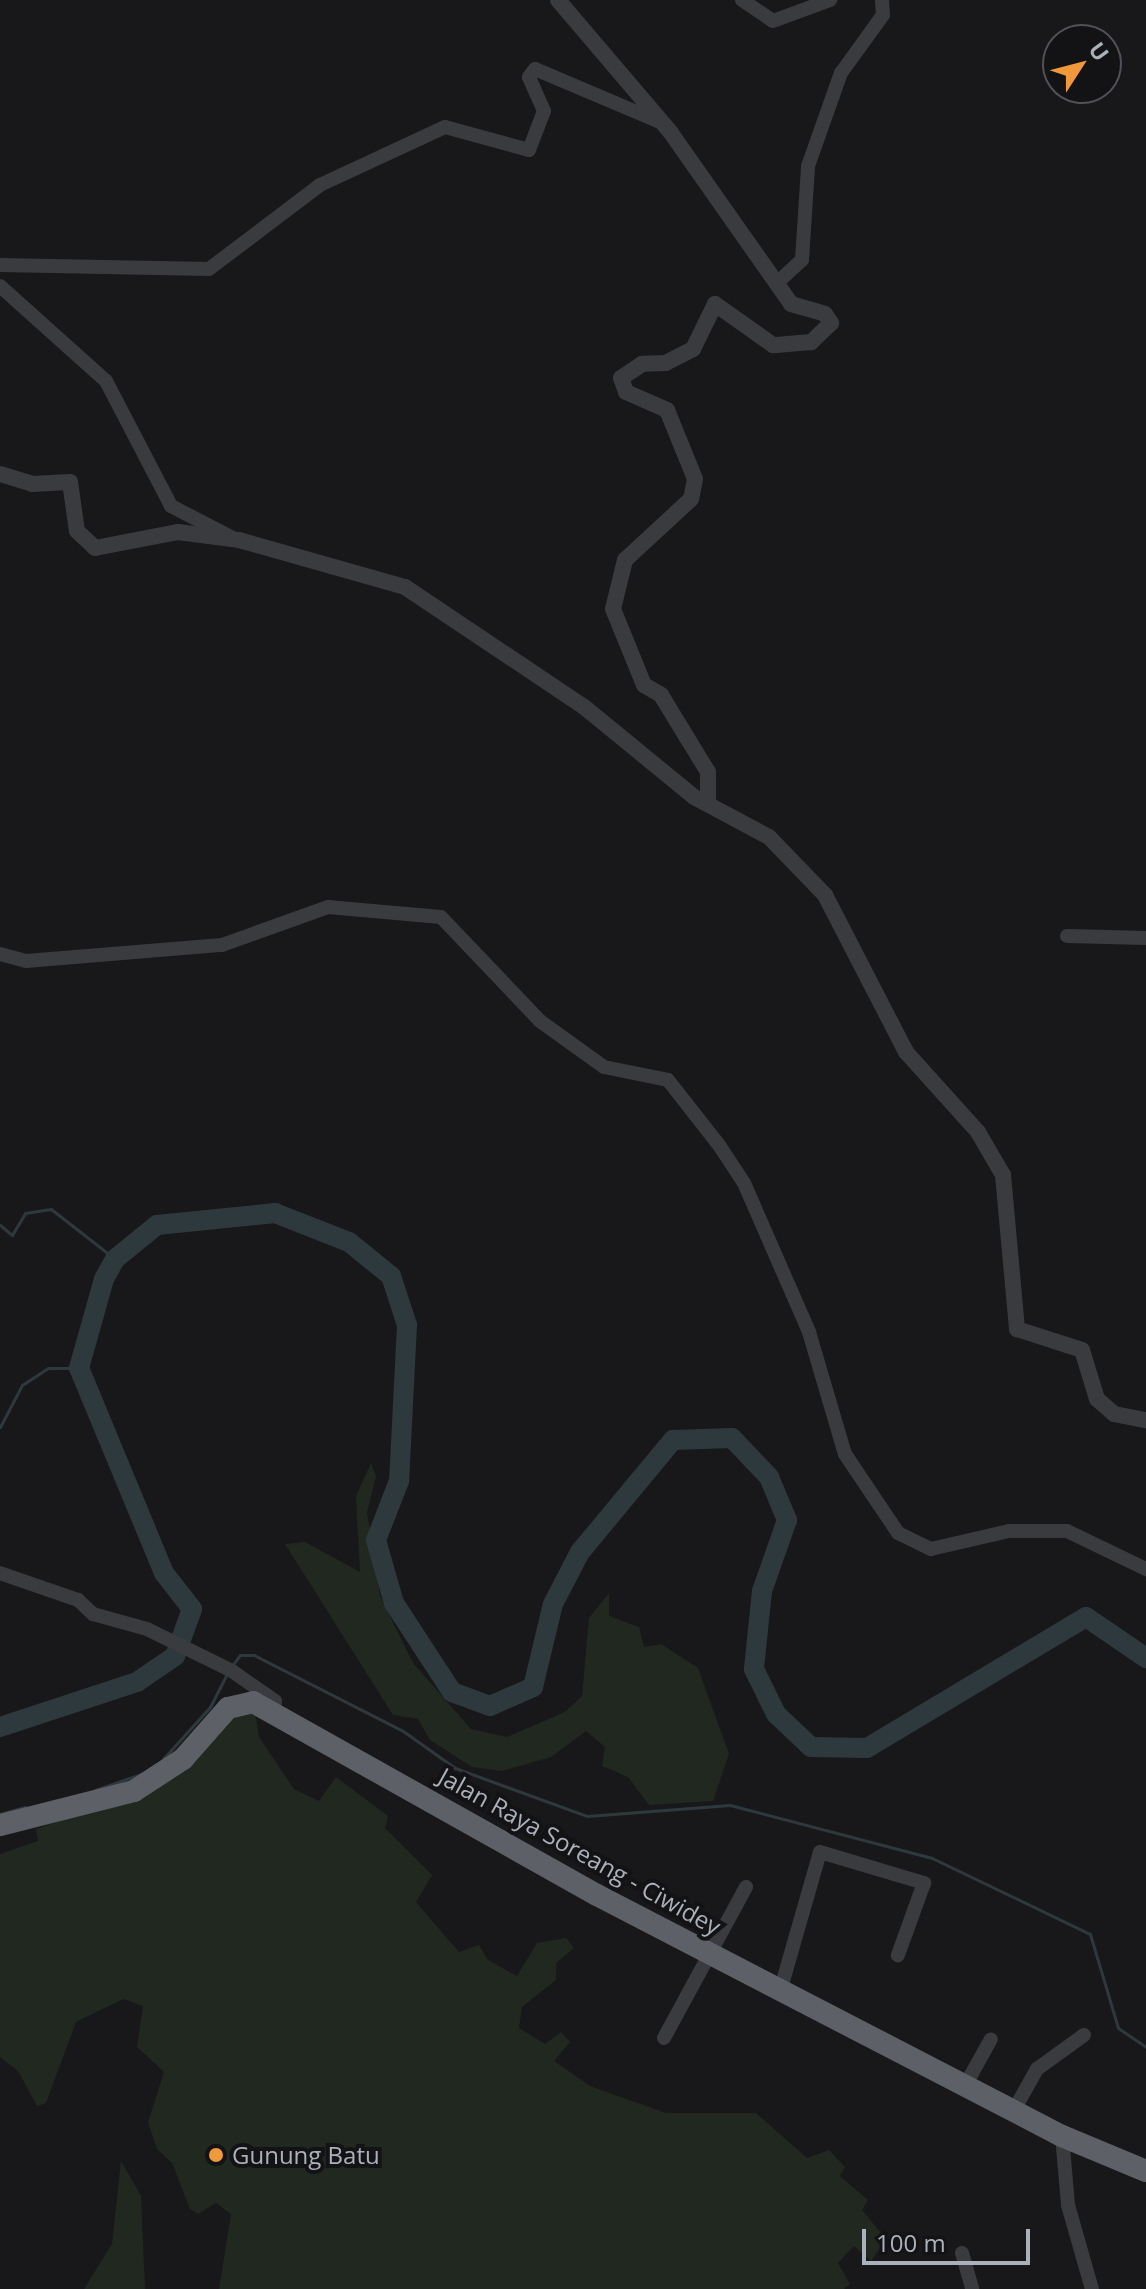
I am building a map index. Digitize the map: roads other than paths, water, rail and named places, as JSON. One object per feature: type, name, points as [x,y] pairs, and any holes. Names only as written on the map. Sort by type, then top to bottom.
[{"type":"highway","name":"Jalan Raya Soreang - Ciwidey","points":[[0,1825],[134,1791],[183,1759],[239,1702],[274,1710],[711,1953],[1062,2136],[1146,2171]]},
{"type":"street","points":[[558,0],[662,123],[794,308],[827,316],[825,333],[801,345],[773,345],[715,304],[693,349],[666,363],[642,364],[621,378],[626,392],[667,410],[695,479],[691,499],[625,560],[613,609],[644,685],[661,695],[708,772],[708,802]]},
{"type":"street","points":[[742,0],[773,21],[830,0]]},
{"type":"street","points":[[777,283],[802,260],[808,166],[841,73],[883,15],[882,0]]},
{"type":"street","points":[[0,265],[209,269],[320,185],[445,127],[529,150],[544,111],[529,77],[535,69],[662,123]]},
{"type":"street","points":[[0,286],[106,381],[171,506],[239,540]]},
{"type":"street","points":[[0,474],[32,484],[70,482],[77,531],[95,548],[158,532],[239,540],[405,587],[583,706],[708,802],[769,837],[825,895],[906,1052],[997,1164],[1010,1212],[1017,1329],[1082,1350],[1097,1399],[1114,1414],[1146,1420]]},
{"type":"street","points":[[0,954],[26,961],[222,945],[328,907],[441,917],[540,1021],[604,1067],[668,1080],[719,1145],[744,1183],[804,1319],[845,1454],[898,1533],[931,1549],[1009,1531],[1067,1531],[1146,1569]]},
{"type":"street","points":[[1067,936],[1146,938]]},
{"type":"street","points":[[0,1573],[147,1629],[232,1671],[275,1701],[274,1710]]},
{"type":"street","points":[[781,1988],[820,1852],[924,1883],[898,1955]]},
{"type":"street","points":[[664,2038],[746,1887]]},
{"type":"street","points":[[1014,2110],[1037,2069],[1084,2035]]},
{"type":"street","points":[[966,2084],[991,2039]]},
{"type":"street","points":[[1062,2136],[1068,2205],[1092,2289]]},
{"type":"street","points":[[962,2253],[972,2289]]},
{"type":"waterway","points":[[0,1225],[12,1235],[25,1213],[51,1209],[115,1259]]},
{"type":"waterway","points":[[0,1727],[137,1682],[175,1656],[192,1609],[164,1573],[79,1368],[104,1279],[115,1259],[157,1225],[275,1213],[349,1242],[391,1276],[407,1325],[399,1481],[376,1540],[394,1603],[452,1692],[490,1706],[533,1687],[553,1604],[580,1552],[673,1440],[732,1438],[769,1477],[787,1520],[762,1591],[754,1669],[776,1714],[811,1747],[867,1748],[1086,1617],[1146,1658]]},
{"type":"waterway","points":[[0,1427],[22,1385],[48,1368],[79,1368]]},
{"type":"waterway","points":[[231,1667],[240,1655],[254,1655],[403,1731],[455,1768],[587,1816],[730,1805],[932,1858],[1090,1934],[1118,2028],[1146,2047]]},
{"type":"waterway","points":[[163,1759],[210,1707],[227,1673]]},
{"type":"waterway","points":[[95,1790],[141,1774]]},
{"type":"waterway","points":[[0,1814],[25,1807]]},
{"type":"place","name":"Gunung Batu","points":[[216,2155]]}]
